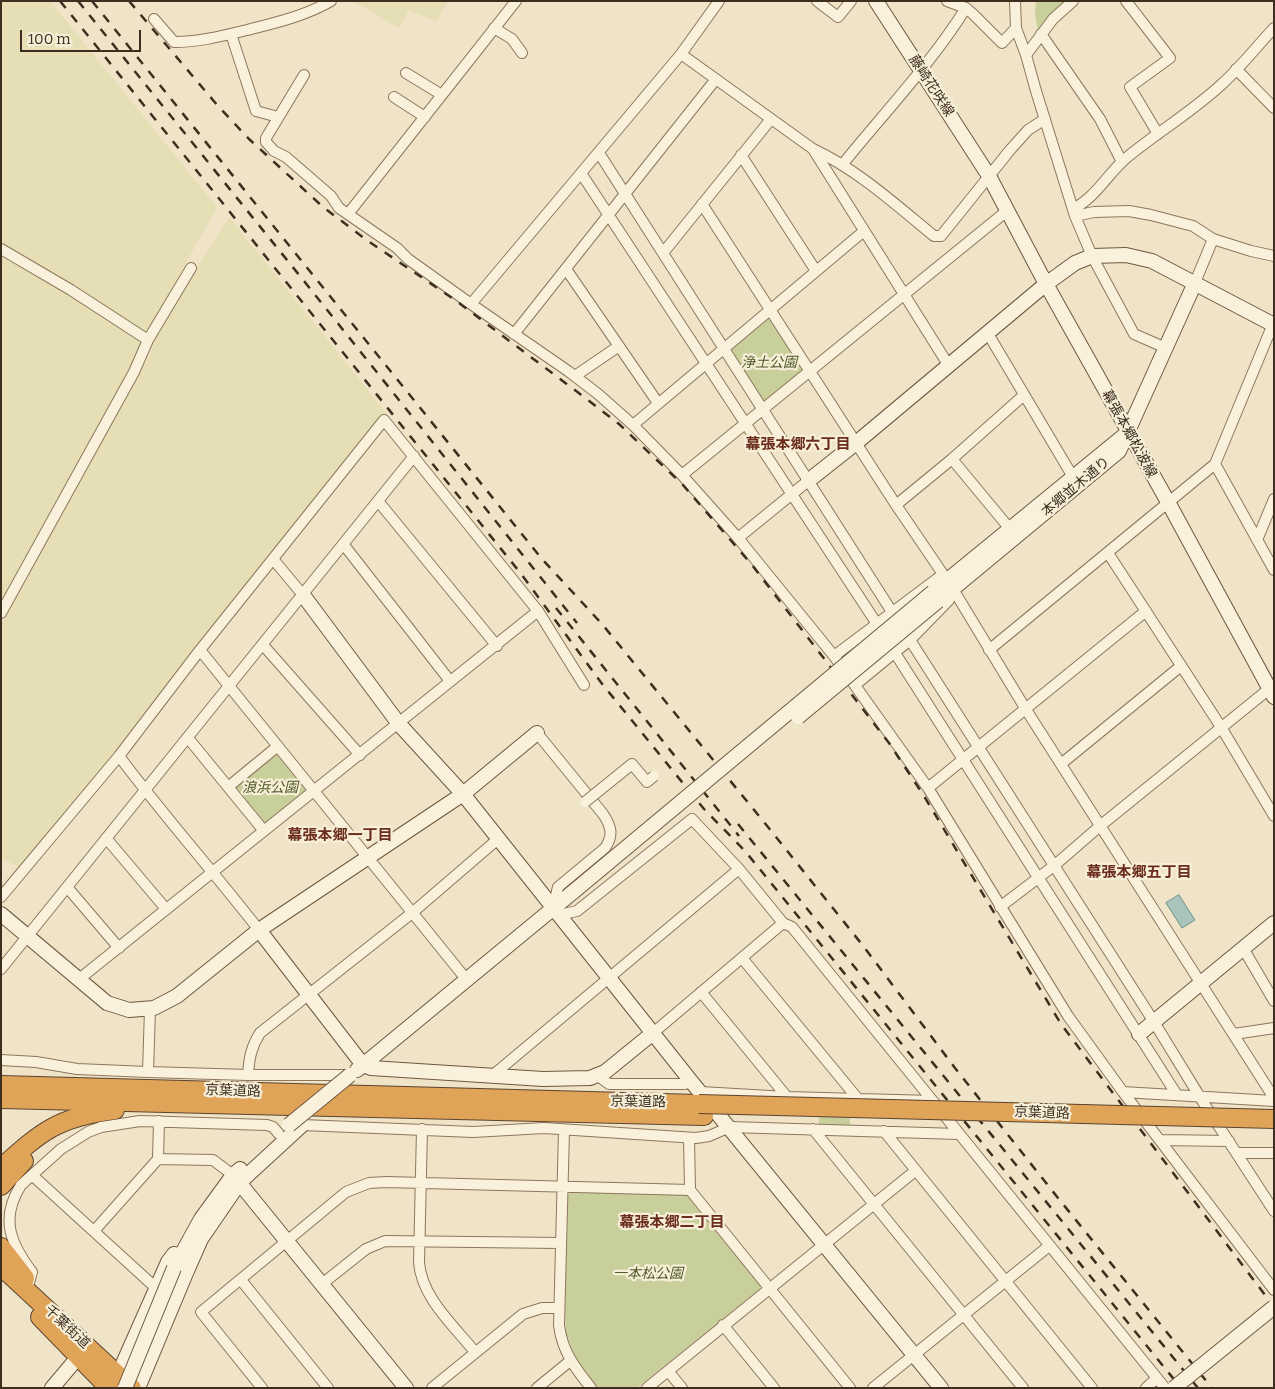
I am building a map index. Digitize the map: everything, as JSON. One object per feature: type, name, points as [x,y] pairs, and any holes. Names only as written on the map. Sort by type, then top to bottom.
[{"type":"highway","points":[[1,1080],[32,1086]]},
{"type":"highway","name":"京葉道路","points":[[1,1085],[1274,1119]]},
{"type":"highway","name":"京葉道路","points":[[1,1099],[177,1103],[701,1104],[1274,1130]]},
{"type":"highway","points":[[1,1168],[42,1133],[70,1119],[96,1112],[139,1108],[165,1108],[177,1103]]},
{"type":"highway","points":[[1,1186],[30,1155],[60,1129],[96,1112]]},
{"type":"highway","points":[[1,1247],[41,1297],[46,1307]]},
{"type":"highway","name":"千葉街道","points":[[1,1270],[8,1273],[46,1307],[118,1385]]},
{"type":"highway","name":"千葉街道","points":[[1,1270],[33,1310],[79,1356],[118,1385],[132,1388]]},
{"type":"street","points":[[154,18],[174,42],[192,42],[231,34],[303,14],[331,1]]},
{"type":"street","points":[[348,214],[516,1]]},
{"type":"street","points":[[471,304],[682,54],[719,1]]},
{"type":"street","points":[[817,1],[838,17],[851,1]]},
{"type":"street","name":"藤崎花咲線","points":[[876,1],[987,174]]},
{"type":"street","points":[[947,1],[966,8],[1002,43],[1016,28]]},
{"type":"street","points":[[1015,1],[1016,28],[1074,213],[1092,256],[1134,334],[1166,348]]},
{"type":"street","points":[[1026,55],[1053,19],[1073,1]]},
{"type":"street","points":[[1126,1],[1170,58],[1130,87],[1158,134]]},
{"type":"street","points":[[842,165],[922,72],[966,8]]},
{"type":"street","points":[[494,28],[512,39],[522,53]]},
{"type":"street","points":[[1074,213],[1122,162],[1223,84],[1274,28]]},
{"type":"street","points":[[231,34],[256,111],[278,117]]},
{"type":"street","points":[[1041,34],[1100,119],[1122,162]]},
{"type":"street","points":[[682,54],[813,149],[842,165],[870,184],[934,236],[941,236],[987,174],[1028,130],[1045,119]]},
{"type":"street","points":[[1236,69],[1274,108]]},
{"type":"street","points":[[406,73],[442,95]]},
{"type":"street","points":[[304,75],[266,138],[266,142],[274,151],[286,157],[331,196],[339,208],[598,394],[633,424],[738,538],[834,656],[855,685],[928,788],[1068,1016],[1123,1092],[1273,1287]]},
{"type":"street","points":[[514,334],[716,79]]},
{"type":"street","points":[[394,97],[425,117]]},
{"type":"street","points":[[663,253],[771,119]]},
{"type":"street","points":[[813,149],[949,366]]},
{"type":"street","points":[[599,153],[892,612]]},
{"type":"street","points":[[742,155],[816,271]]},
{"type":"street","points":[[581,173],[877,624]]},
{"type":"street","name":"幕張本郷松波線","points":[[987,174],[1046,284],[1272,690]]},
{"type":"street","points":[[702,204],[896,505],[950,584],[988,650],[1274,1099]]},
{"type":"street","points":[[682,475],[1008,210]]},
{"type":"street","points":[[1074,213],[1129,211],[1151,215],[1193,226],[1213,238],[1251,251],[1274,256]]},
{"type":"street","points":[[633,424],[864,231]]},
{"type":"street","points":[[1128,432],[1213,238]]},
{"type":"street","points":[[1,249],[71,290],[148,340]]},
{"type":"street","points":[[738,538],[856,443],[1046,284],[1075,263],[1092,256],[1126,255],[1152,261],[1273,325],[1215,464],[988,650]]},
{"type":"street","points":[[1,613],[134,372],[148,340],[191,268]]},
{"type":"street","points":[[566,269],[658,404]]},
{"type":"street","points":[[987,332],[1073,477]]},
{"type":"street","points":[[574,376],[619,346]]},
{"type":"street","points":[[896,505],[952,459],[1024,395]]},
{"type":"street","points":[[1,897],[119,756],[200,650],[384,420],[538,611],[584,685]]},
{"type":"street","name":"本郷並木通り","points":[[556,911],[935,597],[1010,529],[1128,432]]},
{"type":"street","name":"本郷並木通り","points":[[950,584],[1119,451],[1128,432]]},
{"type":"street","points":[[1,969],[230,687],[414,456]]},
{"type":"street","points":[[952,459],[1010,529]]},
{"type":"street","points":[[1215,464],[1274,570]]},
{"type":"street","points":[[1257,540],[1274,499]]},
{"type":"street","points":[[378,501],[496,646]]},
{"type":"street","points":[[344,545],[450,681]]},
{"type":"street","points":[[1108,553],[1221,727],[1274,816]]},
{"type":"street","points":[[273,559],[303,595],[399,724],[463,794],[690,1080],[701,1104],[730,1128],[941,1388]]},
{"type":"street","points":[[834,656],[938,578],[950,584]]},
{"type":"street","points":[[855,685],[910,640],[948,600],[950,584]]},
{"type":"street","points":[[928,788],[1146,610]]},
{"type":"street","points":[[78,980],[538,611]]},
{"type":"street","points":[[910,640],[1273,1210]]},
{"type":"street","points":[[263,645],[360,755]]},
{"type":"street","points":[[200,650],[466,979]]},
{"type":"street","points":[[894,653],[1177,1095]]},
{"type":"street","points":[[1061,764],[1181,666]]},
{"type":"street","points":[[1000,907],[1055,865],[1221,727],[1272,690]]},
{"type":"street","points":[[1,914],[107,1003],[129,1010],[150,1009],[176,996],[259,930],[463,794],[537,733],[610,824],[611,834],[605,848],[558,887],[556,911],[290,1128],[236,1178],[196,1238],[118,1385]]},
{"type":"street","points":[[188,738],[264,831]]},
{"type":"street","points":[[228,787],[278,746]]},
{"type":"street","points":[[119,756],[309,993],[361,1071]]},
{"type":"street","points":[[585,802],[632,764],[647,782],[654,776]]},
{"type":"street","points":[[361,1071],[466,979],[556,911],[577,911],[692,819],[739,869],[783,923],[792,927],[1166,1388]]},
{"type":"street","points":[[106,838],[166,909]]},
{"type":"street","points":[[248,1074],[253,1043],[260,1033],[412,913],[498,839]]},
{"type":"street","points":[[493,1074],[739,869]]},
{"type":"street","points":[[67,887],[119,948]]},
{"type":"street","points":[[1,1060],[36,1062],[77,1069],[148,1072],[248,1074],[361,1071],[590,1078],[598,1076],[653,1033],[783,923]]},
{"type":"street","points":[[1139,1034],[1274,923]]},
{"type":"street","points":[[1243,948],[1274,1001]]},
{"type":"street","points":[[742,958],[858,1099]]},
{"type":"street","points":[[702,992],[787,1097]]},
{"type":"street","points":[[148,1072],[150,1009]]},
{"type":"street","points":[[1234,1034],[1274,1028]]},
{"type":"street","points":[[598,1076],[609,1084],[685,1084],[690,1080]]},
{"type":"street","points":[[1123,1092],[1274,1099]]},
{"type":"street","points":[[701,1104],[787,1097],[933,1101]]},
{"type":"street","points":[[29,1283],[32,1272],[8,1238],[4,1222],[10,1199],[14,1192],[61,1149],[94,1130],[115,1124],[140,1121],[267,1125],[290,1128],[422,1129],[473,1132],[544,1128],[689,1138],[708,1136],[730,1128],[960,1134]]},
{"type":"street","points":[[94,1231],[158,1159],[159,1122]]},
{"type":"street","points":[[236,1178],[290,1128]]},
{"type":"street","points":[[422,1129],[420,1269],[427,1291],[475,1352]]},
{"type":"street","points":[[813,1129],[1022,1388]]},
{"type":"street","points":[[564,1130],[559,1308],[560,1334],[570,1361],[591,1388]]},
{"type":"street","points":[[884,1131],[1092,1388]]},
{"type":"street","points":[[689,1138],[690,1190],[850,1388]]},
{"type":"street","points":[[1161,1140],[1229,1141]]},
{"type":"street","points":[[1237,1153],[1274,1153]]},
{"type":"street","points":[[158,1159],[214,1160],[236,1178],[406,1388]]},
{"type":"street","points":[[647,1388],[915,1170]]},
{"type":"street","points":[[32,1175],[156,1288]]},
{"type":"street","points":[[262,1388],[201,1312],[288,1242],[346,1192],[356,1187],[377,1182],[690,1190]]},
{"type":"street","points":[[118,1385],[156,1288],[171,1257],[181,1244],[196,1238]]},
{"type":"street","points":[[146,1388],[199,1260],[196,1238]]},
{"type":"street","points":[[322,1284],[366,1248],[392,1240],[561,1243]]},
{"type":"street","points":[[873,1388],[1049,1246]]},
{"type":"street","points":[[138,1388],[180,1270]]},
{"type":"street","points":[[241,1280],[328,1388]]},
{"type":"street","points":[[1174,1388],[1274,1306]]},
{"type":"street","points":[[432,1388],[523,1314],[542,1308],[559,1308]]},
{"type":"street","points":[[723,1325],[774,1388]]},
{"type":"street","points":[[52,1388],[79,1356]]},
{"type":"street","points":[[537,1388],[570,1361]]},
{"type":"street","points":[[668,1371],[682,1388]]},
{"type":"street","points":[[1146,1388],[1157,1378]]},
{"type":"shaded area","points":[[1,1],[50,1],[217,207],[147,333],[1,244]]},
{"type":"shaded area","points":[[353,1],[448,1],[436,22],[409,10],[399,28]]},
{"type":"shaded area","points":[[229,217],[387,414],[22,869],[1,857],[1,626],[151,352],[155,336]]},
{"type":"shaded area","points":[[1,252],[145,341],[1,603]]},
{"type":"green space","points":[[1036,1],[1066,1],[1038,31],[1035,15]]},
{"type":"green space","name":"浄土公園","points":[[766,316],[771,317],[804,367],[803,373],[768,401],[761,401],[731,353],[731,346]]},
{"type":"green space","name":"浪浜公園","points":[[273,753],[279,754],[306,787],[305,793],[269,824],[262,823],[236,791],[235,784]]},
{"type":"green space","points":[[819,1114],[850,1115],[850,1128],[819,1127]]},
{"type":"green space","name":"一本松公園","points":[[572,1191],[684,1194],[690,1196],[760,1283],[760,1289],[637,1388],[598,1388],[576,1358],[566,1333],[568,1195]]},
{"type":"water","points":[[1179,895],[1195,920],[1182,928],[1166,903]]},
{"type":"railway","points":[[60,1],[522,575],[603,685],[704,809],[745,851],[1181,1388]]},
{"type":"railway","points":[[78,1],[577,623]]},
{"type":"railway","points":[[92,1],[542,559],[602,624],[768,827],[864,947],[955,1068],[1212,1388]]},
{"type":"railway","points":[[129,1],[218,106],[249,139],[323,207],[368,241],[455,300],[588,400],[619,424],[683,485],[752,565],[889,743],[924,796],[1061,1024],[1274,1307]]},
{"type":"railway","points":[[556,608],[739,836]]},
{"type":"railway","points":[[738,824],[1198,1388]]},
{"type":"district","name":"幕張本郷六丁目","points":[[798,445]]},
{"type":"district","name":"幕張本郷一丁目","points":[[340,836]]},
{"type":"district","name":"幕張本郷五丁目","points":[[1139,873]]},
{"type":"district","name":"幕張本郷二丁目","points":[[672,1223]]}]
